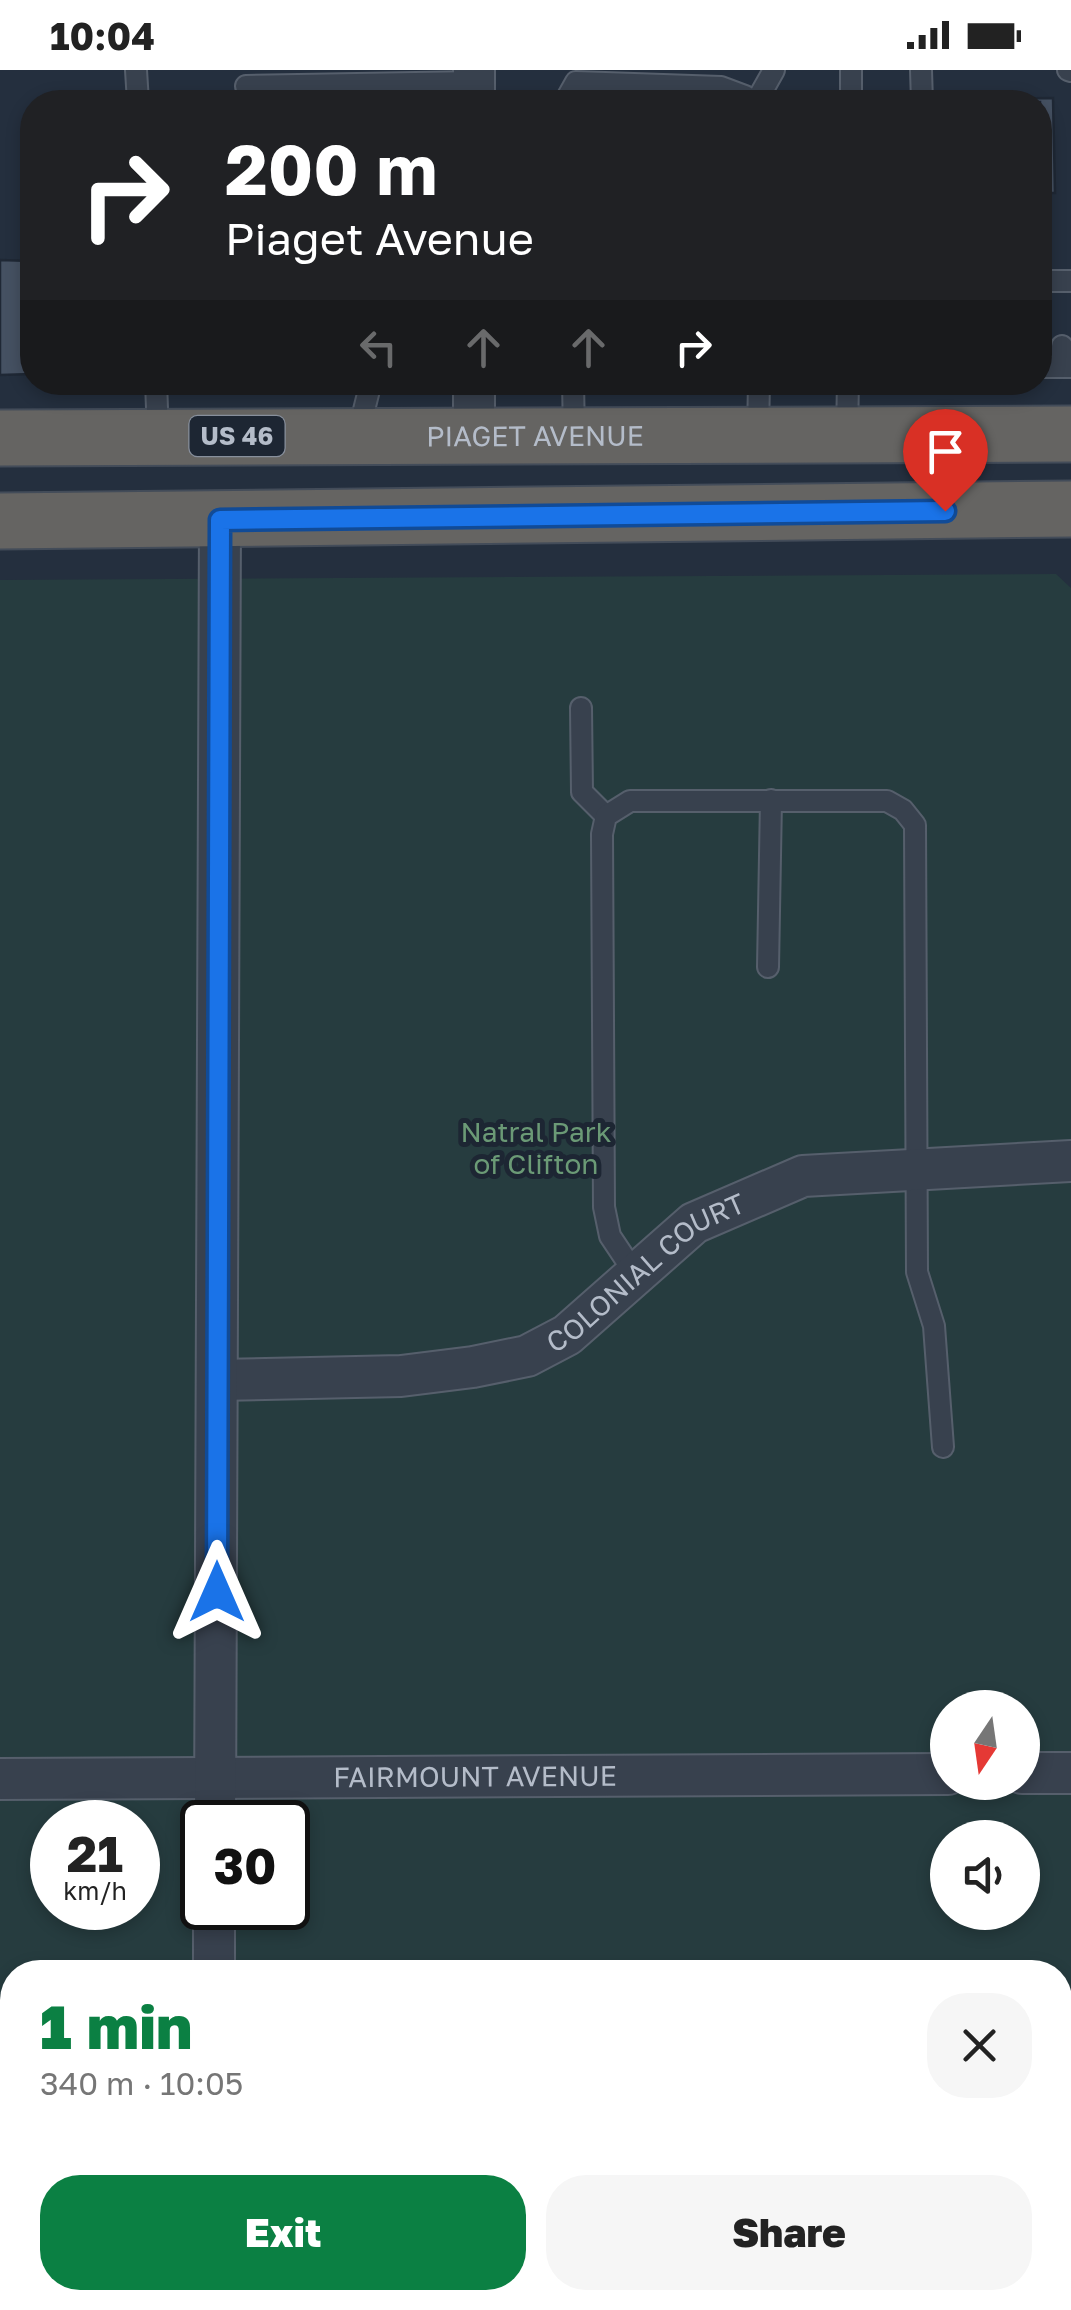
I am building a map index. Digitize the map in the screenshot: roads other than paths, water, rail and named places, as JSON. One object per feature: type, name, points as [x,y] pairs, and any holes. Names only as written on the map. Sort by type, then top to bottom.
[{"type":"highway","name":"PIAGET AVENUE","points":[[0,438],[574,436],[758,409],[848,408],[1071,434]]},
{"type":"highway","points":[[0,521],[1071,509]]},
{"type":"street","points":[[474,395],[474,437]]},
{"type":"street","points":[[215,1800],[220,520]]},
{"type":"street","name":"COLONIAL COURT","points":[[217,1380],[400,1376],[527,1356],[567,1335],[694,1223],[804,1176],[1071,1161]]},
{"type":"street","points":[[1040,1774],[1071,1773]]},
{"type":"street","name":"FAIRMOUNT AVENUE","points":[[0,1779],[930,1774]]},
{"type":"street","points":[[214,1930],[214,1960]]},
{"type":"lane","points":[[572,90],[576,82],[728,90]]},
{"type":"lane","points":[[246,86],[474,85]]},
{"type":"lane","points":[[156,395],[158,437]]},
{"type":"lane","points":[[357,437],[368,395]]},
{"type":"lane","points":[[573,395],[574,436]]},
{"type":"lane","points":[[581,708],[582,792],[606,816]]},
{"type":"lane","points":[[768,967],[771,800]]},
{"type":"lane","points":[[636,1276],[610,1236],[604,1206],[602,834],[606,816],[630,801],[888,801],[915,824],[917,1272],[934,1326],[943,1448]]},
{"type":"park label","name":"Natral Park of Clifton","points":[[536,1148]]}]
